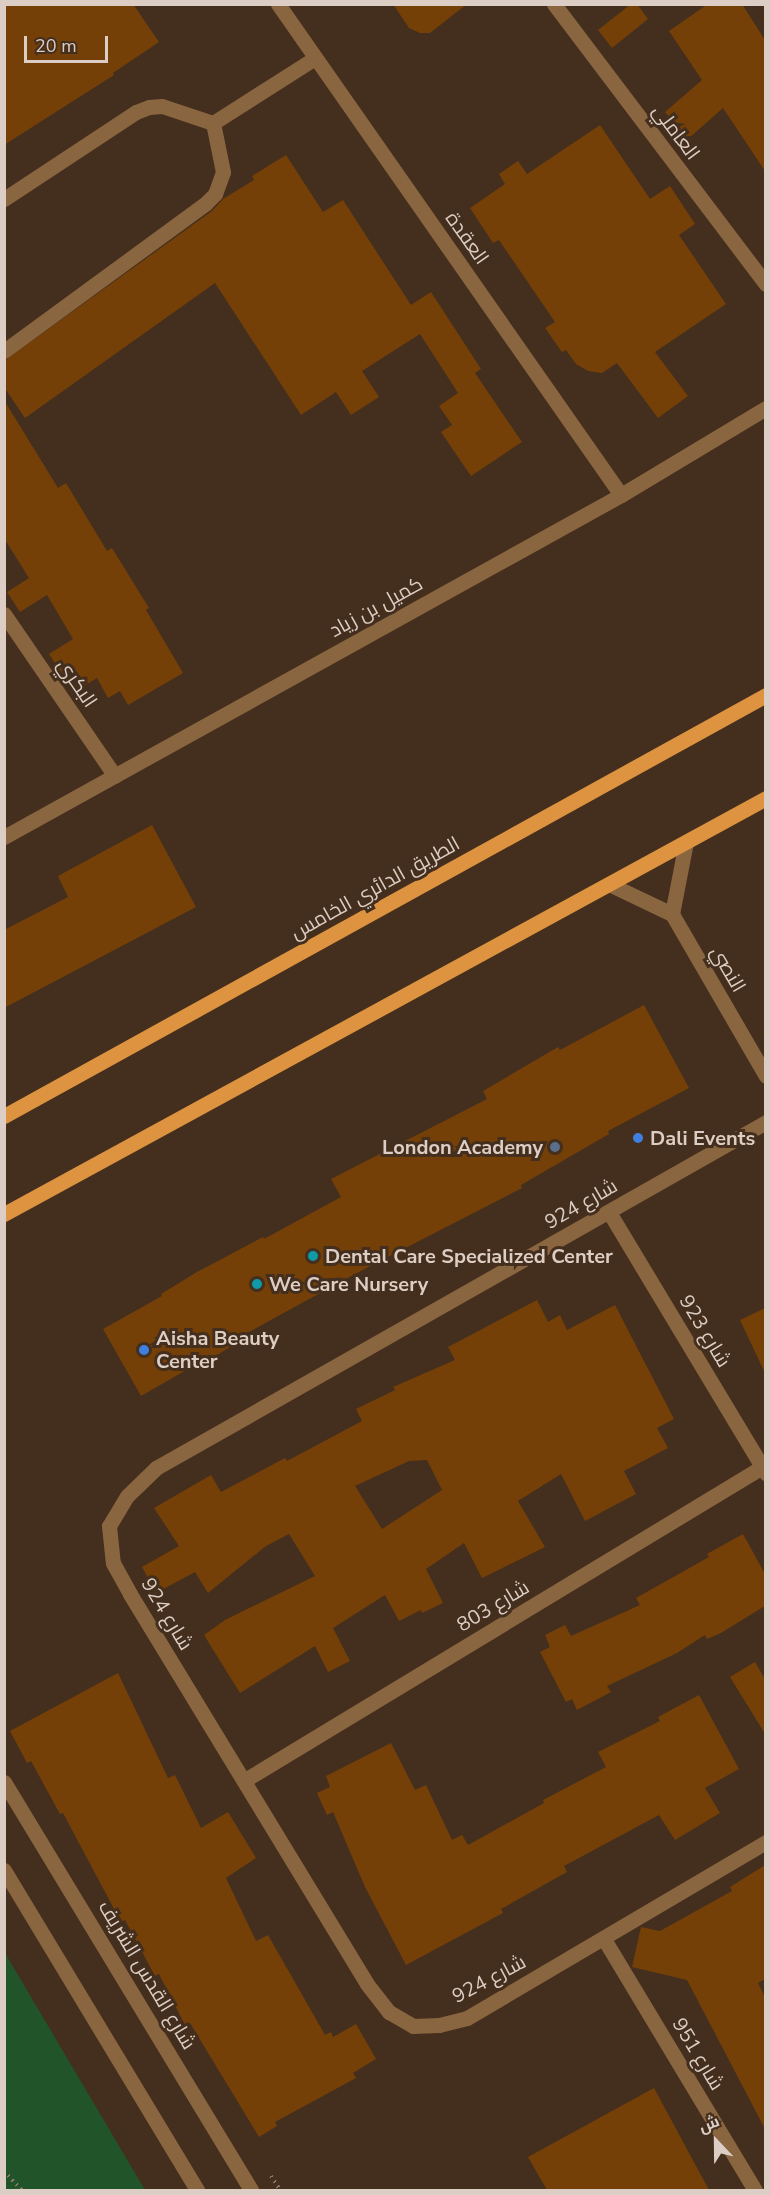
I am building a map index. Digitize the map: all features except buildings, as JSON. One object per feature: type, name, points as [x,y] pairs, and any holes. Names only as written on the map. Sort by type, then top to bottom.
[{"type":"main road","name":"الطريق الدائري الخامس","points":[[4,1116],[765,695]]},
{"type":"main road","points":[[4,1214],[765,798]]},
{"type":"street","name":"العقدة","points":[[278,4],[621,495]]},
{"type":"street","name":"العاملي","points":[[554,4],[765,284]]},
{"type":"street","points":[[213,123],[315,58]]},
{"type":"street","points":[[4,199],[136,112],[149,106],[162,106],[213,123]]},
{"type":"street","points":[[4,351],[207,203],[215,194],[223,172],[213,123]]},
{"type":"street","name":"كميل بن زياد","points":[[4,837],[621,495],[765,408]]},
{"type":"street","name":"البكري","points":[[4,614],[115,776]]},
{"type":"street","points":[[609,884],[672,914],[686,842]]},
{"type":"street","name":"النصي","points":[[672,914],[765,1076]]},
{"type":"street","name":"شارع 924","points":[[765,1122],[156,1468],[128,1496],[109,1526],[113,1563],[130,1594],[367,1984],[389,2012],[413,2026],[439,2025],[467,2018],[765,1842]]},
{"type":"street","name":"شارع 923","points":[[609,1212],[764,1470]]},
{"type":"street","name":"شارع 803","points":[[245,1780],[764,1470]]},
{"type":"street","name":"شارع القدس الشريف","points":[[4,1782],[251,2190]]},
{"type":"street","points":[[4,1870],[197,2190]]},
{"type":"street","name":"شارع 951","points":[[604,1939],[755,2190]]},
{"type":"path","points":[[4,2171],[21,2190]]},
{"type":"green space","points":[[5,1953],[31,1997],[145,2190],[5,2190]]},
{"type":"place","name":"Dali Events","points":[[638,1138]]},
{"type":"place","name":"London Academy","points":[[555,1147]]},
{"type":"place","name":"Dental Care Specialized Center","points":[[313,1256]]},
{"type":"place","name":"We Care Nursery","points":[[257,1284]]},
{"type":"place","name":"Aisha Beauty Center","points":[[144,1350]]}]
